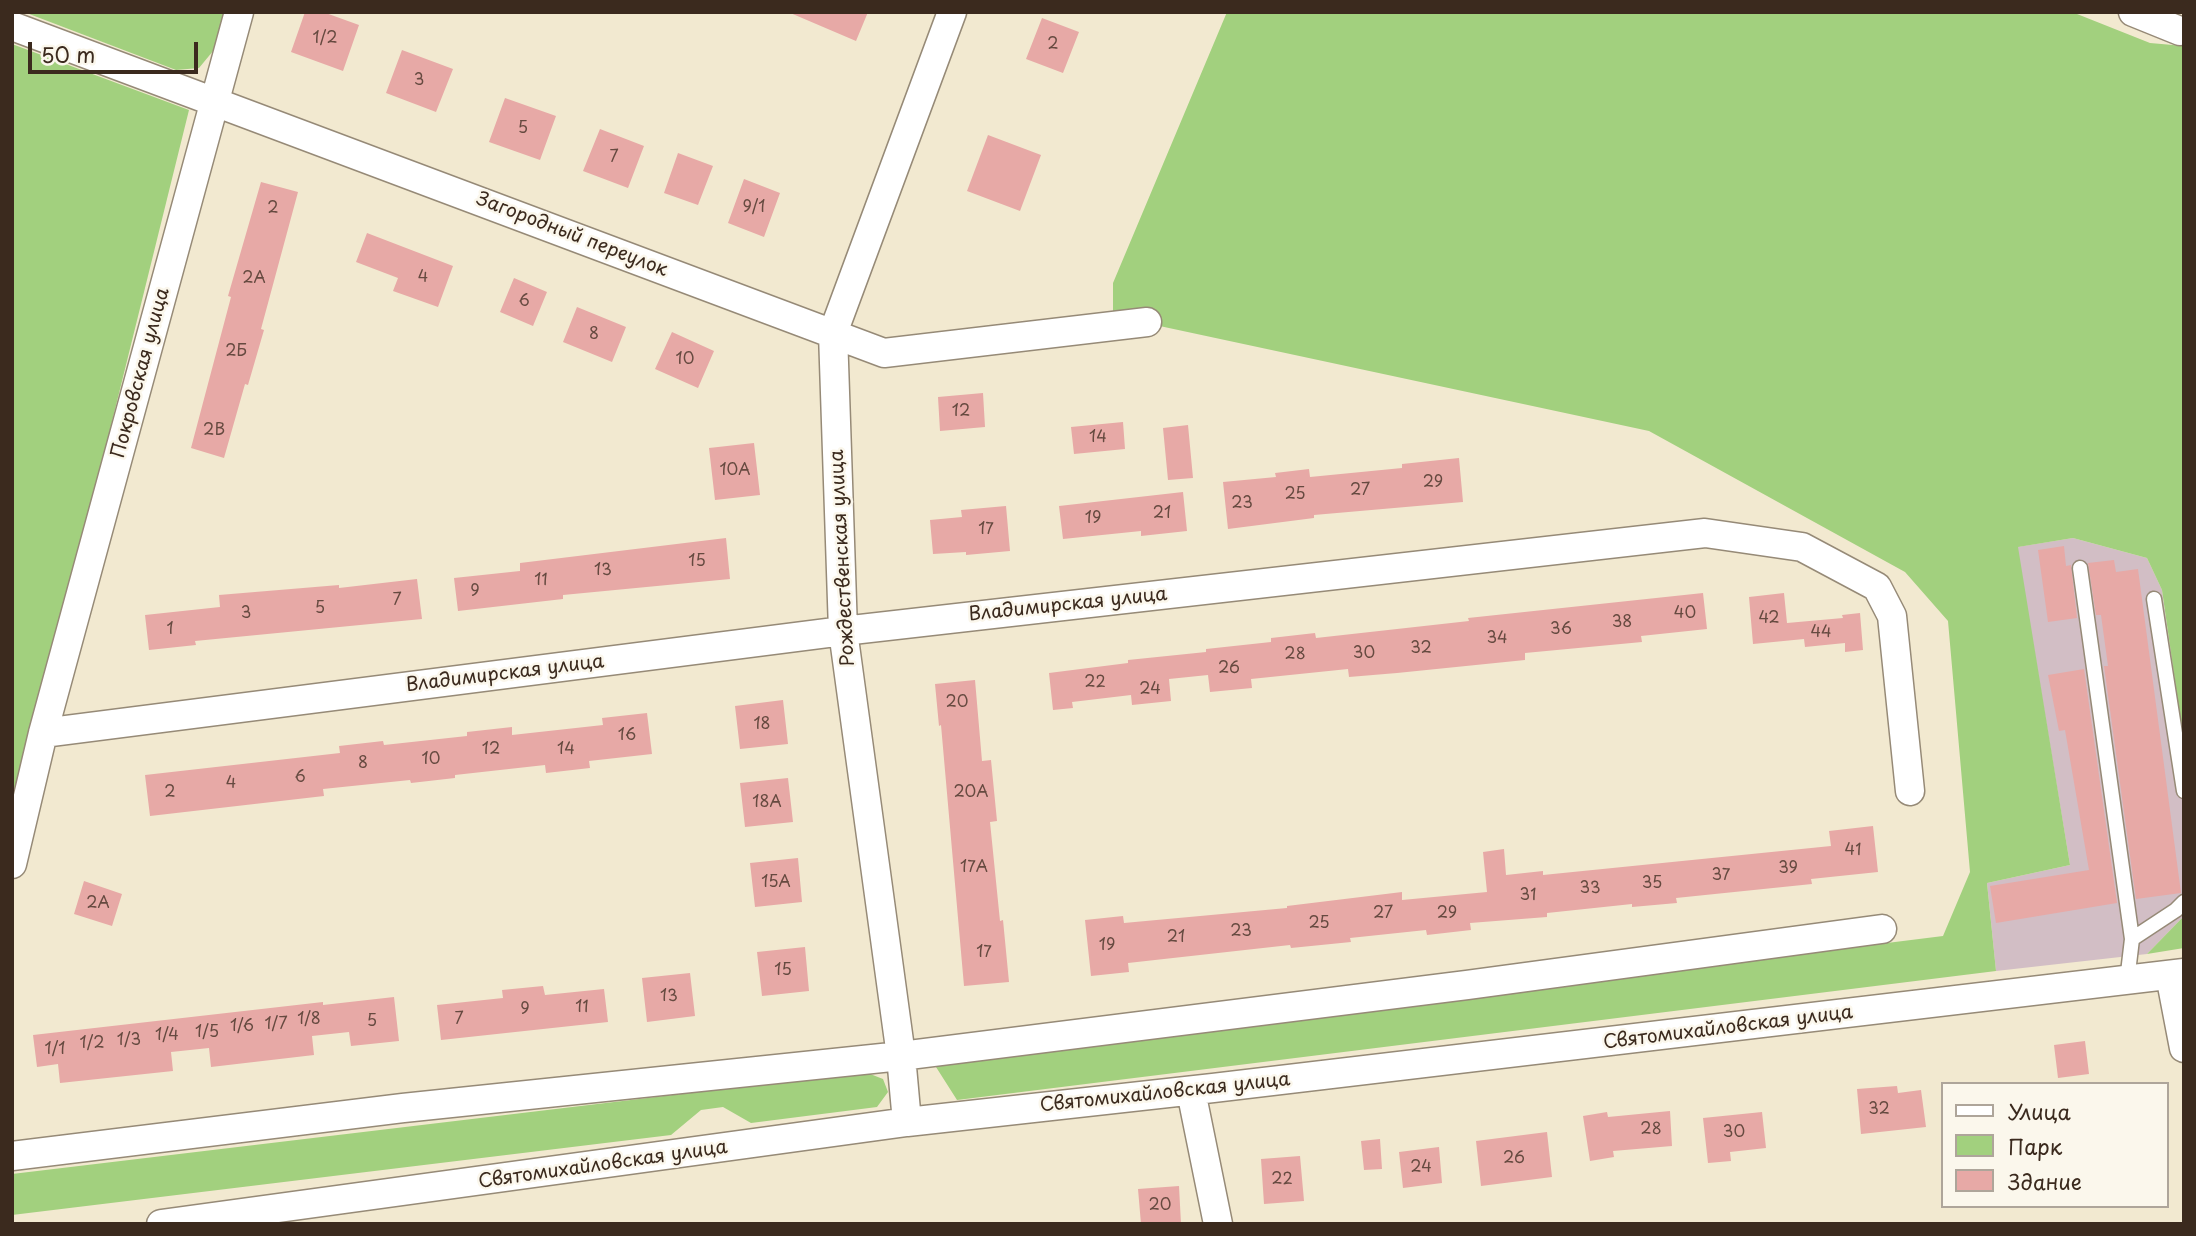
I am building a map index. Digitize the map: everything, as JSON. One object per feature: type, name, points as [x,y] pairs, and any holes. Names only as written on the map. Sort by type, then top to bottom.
[{"type":"street","name":"Покровская улица","points":[[12,864],[43,733],[239,12]]},
{"type":"street","name":"Рождественская улица","points":[[907,1122],[901,1056],[843,631],[832,333],[952,12]]},
{"type":"street","points":[[2133,12],[2180,31]]},
{"type":"street","name":"Загородный переулок","points":[[12,26],[884,353],[1147,322]]},
{"type":"street","name":"Владимирская улица","points":[[43,733],[843,631],[1705,533],[1802,547],[1877,587],[1892,616],[1910,791]]},
{"type":"street","points":[[12,1156],[417,1107],[901,1056],[1467,985],[1882,929]]},
{"type":"street","points":[[2177,974],[2184,1048]]},
{"type":"street","name":"Святомихайловская улица","points":[[161,1224],[907,1122],[2177,974]]},
{"type":"street","points":[[1191,1091],[1218,1224]]},
{"type":"lane","points":[[2080,568],[2132,939],[2127,981]]},
{"type":"lane","points":[[2154,600],[2184,791]]},
{"type":"lane","points":[[2132,939],[2184,902]]},
{"type":"shaded area","points":[[2073,538],[2147,558],[2162,590],[2184,744],[2184,916],[2147,954],[1996,971],[1987,883],[2070,865],[2017,547]]},
{"type":"green space","points":[[24,12],[225,12],[218,45],[199,68],[176,70]]},
{"type":"green space","points":[[1227,12],[2072,12],[2150,43],[2184,46],[2184,744],[2162,590],[2147,558],[2073,538],[2018,547],[2070,865],[1987,883],[1996,971],[957,1100],[929,1056],[1543,986],[1943,936],[1970,872],[1948,621],[1905,572],[1649,431],[1113,316],[1113,283]]},
{"type":"green space","points":[[12,44],[189,110],[12,826]]},
{"type":"green space","points":[[2184,916],[2184,948],[2147,954]]},
{"type":"green space","points":[[865,1072],[883,1079],[888,1092],[877,1107],[751,1123],[723,1107],[701,1110],[671,1135],[12,1215],[12,1174]]},
{"type":"building","points":[[305,12],[323,12],[359,25],[343,71],[291,52]]},
{"type":"building","points":[[788,12],[868,12],[856,41]]},
{"type":"building","points":[[1042,18],[1079,32],[1063,73],[1026,59]]},
{"type":"building","points":[[402,50],[453,69],[436,112],[386,93]]},
{"type":"building","points":[[505,98],[556,116],[540,160],[489,142]]},
{"type":"building","points":[[600,129],[644,146],[628,188],[583,171]]},
{"type":"building","points":[[988,135],[1041,155],[1020,211],[967,191]]},
{"type":"building","points":[[678,153],[713,166],[698,205],[664,193]]},
{"type":"building","points":[[744,179],[780,193],[764,237],[728,223]]},
{"type":"building","points":[[261,182],[298,192],[261,329],[264,330],[224,458],[191,448],[231,297],[228,296]]},
{"type":"building","points":[[367,233],[453,266],[438,307],[393,291],[398,278],[356,262]]},
{"type":"building","points":[[514,278],[547,292],[533,326],[500,312]]},
{"type":"building","points":[[577,307],[626,327],[612,362],[563,342]]},
{"type":"building","points":[[672,332],[714,351],[698,388],[655,369]]},
{"type":"building","points":[[983,393],[985,427],[940,431],[938,397]]},
{"type":"building","points":[[1123,422],[1125,449],[1074,454],[1071,427]]},
{"type":"building","points":[[1188,425],[1193,478],[1168,480],[1163,428]]},
{"type":"building","points":[[754,443],[760,495],[715,500],[709,448]]},
{"type":"building","points":[[1459,458],[1463,502],[1314,515],[1314,518],[1228,529],[1223,482],[1276,477],[1275,473],[1309,469],[1310,477],[1402,468],[1402,464]]},
{"type":"building","points":[[1183,492],[1187,531],[1141,536],[1141,531],[1063,539],[1059,506]]},
{"type":"building","points":[[1006,506],[1010,551],[966,555],[966,552],[933,554],[930,520],[962,517],[961,510]]},
{"type":"building","points":[[726,538],[730,579],[563,595],[563,599],[458,611],[454,578],[520,571],[520,563]]},
{"type":"building","points":[[2064,546],[2066,566],[2071,565],[2077,618],[2048,622],[2038,550]]},
{"type":"building","points":[[2114,560],[2116,572],[2138,569],[2181,893],[2136,899],[2104,666],[2108,666],[2101,615],[2096,615],[2088,563]]},
{"type":"building","points":[[417,579],[422,619],[195,641],[196,645],[149,650],[145,615],[220,607],[219,595],[339,585],[339,588]]},
{"type":"building","points":[[1703,593],[1707,629],[1641,636],[1642,642],[1525,653],[1525,660],[1397,673],[1349,677],[1348,669],[1251,679],[1252,688],[1210,692],[1208,675],[1169,679],[1171,701],[1132,705],[1131,695],[1072,702],[1073,708],[1053,710],[1049,673],[1271,642],[1271,638],[1315,633],[1316,638],[1469,621],[1468,618]]},
{"type":"building","points":[[1784,593],[1787,623],[1843,618],[1842,615],[1860,613],[1863,650],[1845,652],[1845,643],[1805,647],[1804,639],[1753,644],[1749,597]]},
{"type":"building","points":[[2084,669],[2117,903],[1996,923],[1990,886],[2089,870],[2065,730],[2059,731],[2048,675]]},
{"type":"building","points":[[975,680],[982,761],[991,760],[997,821],[990,822],[1009,982],[964,986],[935,684]]},
{"type":"building","points":[[783,700],[788,744],[740,749],[735,706]]},
{"type":"building","points":[[647,713],[652,754],[589,761],[590,768],[546,773],[545,765],[411,783],[410,780],[323,789],[324,796],[150,816],[145,775],[340,753],[339,746],[383,741],[384,745],[467,736],[467,732],[512,727],[512,735],[603,725],[602,718]]},
{"type":"building","points":[[788,778],[793,822],[745,827],[740,783]]},
{"type":"building","points":[[1873,826],[1878,872],[1811,879],[1812,884],[1676,898],[1677,903],[1632,907],[1632,904],[1547,913],[1547,917],[1470,923],[1471,930],[1427,935],[1426,930],[1350,938],[1351,942],[1291,948],[1290,945],[1128,963],[1129,972],[1091,976],[1085,920],[1123,916],[1124,923],[1287,908],[1402,892],[1402,900],[1487,892],[1483,852],[1504,849],[1506,875],[1543,871],[1543,875],[1831,846],[1829,831]]},
{"type":"building","points":[[798,858],[802,902],[755,907],[750,863]]},
{"type":"building","points":[[84,881],[122,894],[112,926],[74,914]]},
{"type":"building","points":[[805,947],[809,991],[762,996],[757,952]]},
{"type":"building","points":[[690,973],[695,1016],[647,1022],[642,978]]},
{"type":"building","points":[[543,986],[545,995],[604,989],[608,1022],[441,1040],[437,1005],[503,998],[502,990]]},
{"type":"building","points":[[394,997],[399,1041],[351,1046],[349,1032],[312,1036],[314,1055],[211,1067],[209,1048],[171,1052],[173,1071],[60,1083],[58,1064],[37,1067],[33,1035],[323,1002],[323,1005]]},
{"type":"building","points":[[2085,1041],[2089,1074],[2058,1078],[2054,1045]]},
{"type":"building","points":[[1897,1086],[1898,1093],[1921,1090],[1926,1127],[1861,1134],[1857,1089]]},
{"type":"building","points":[[1670,1111],[1672,1146],[1613,1151],[1614,1157],[1590,1161],[1583,1116],[1607,1112],[1608,1117]]},
{"type":"building","points":[[1762,1112],[1766,1148],[1730,1152],[1731,1161],[1708,1163],[1703,1118]]},
{"type":"building","points":[[1547,1132],[1552,1177],[1481,1186],[1476,1141]]},
{"type":"building","points":[[1380,1139],[1382,1169],[1364,1170],[1361,1141]]},
{"type":"building","points":[[1439,1147],[1442,1183],[1403,1188],[1399,1152]]},
{"type":"building","points":[[1300,1156],[1304,1201],[1264,1204],[1261,1159]]},
{"type":"building","points":[[1179,1186],[1181,1224],[1141,1224],[1138,1189]]}]
